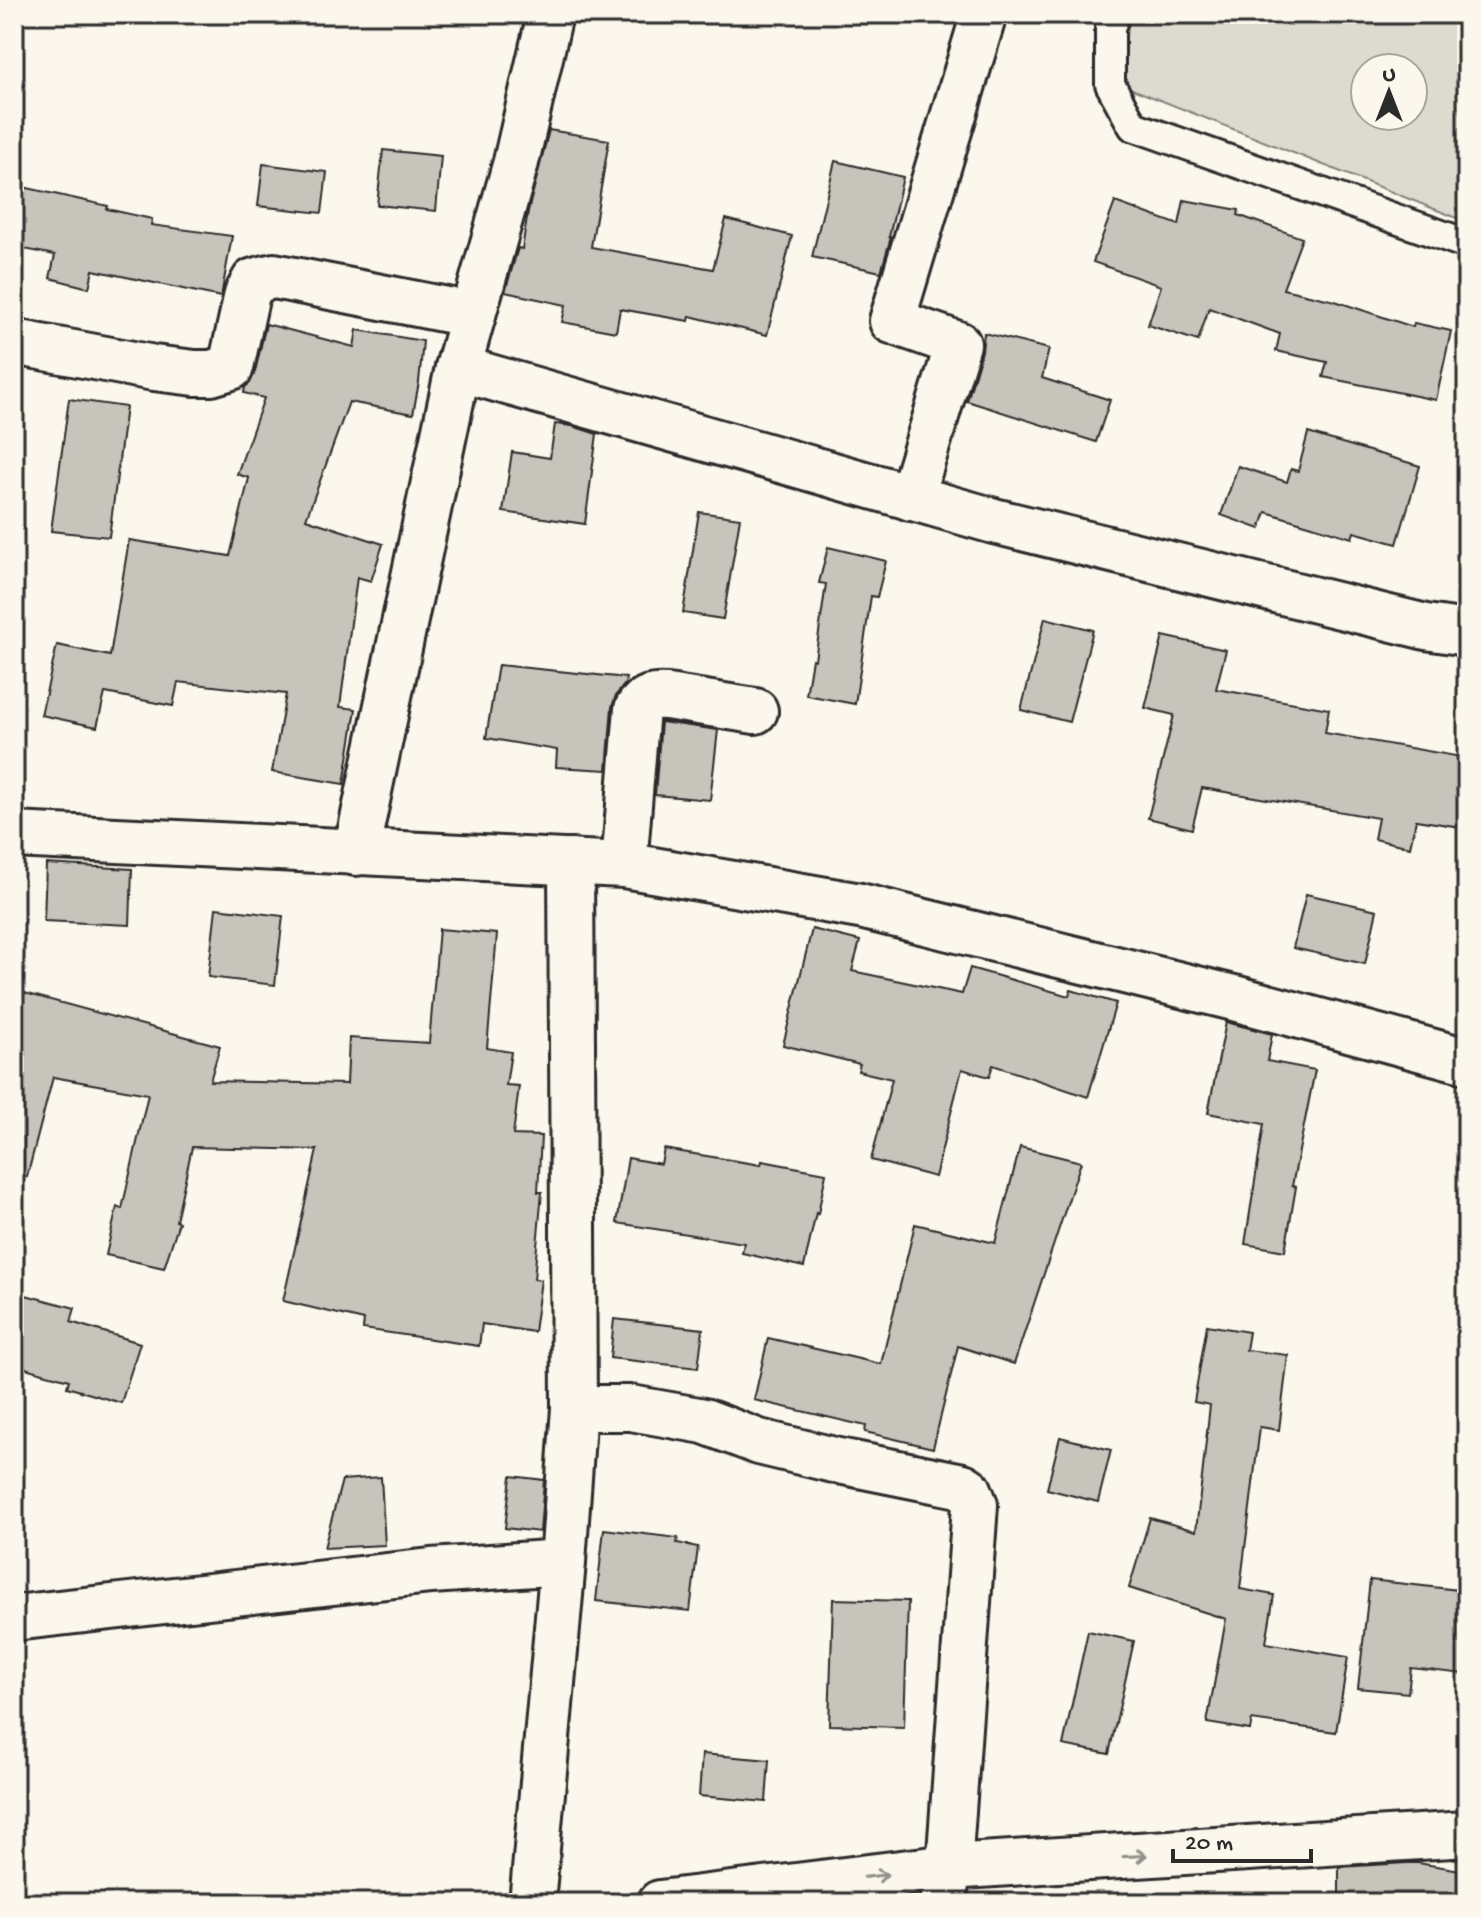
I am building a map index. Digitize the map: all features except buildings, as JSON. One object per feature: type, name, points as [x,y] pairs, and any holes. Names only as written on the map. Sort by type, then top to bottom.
[{"type":"street","points":[[356,853],[458,368],[516,162],[550,14]]},
{"type":"street","points":[[911,498],[958,344],[892,321],[984,14]]},
{"type":"street","points":[[14,342],[154,368],[211,373],[231,367],[247,294],[254,281],[274,276],[473,315]]},
{"type":"street","points":[[458,368],[994,521],[1426,627],[1467,633]]},
{"type":"street","points":[[624,865],[637,709],[641,702],[657,696],[755,711]]},
{"type":"street","points":[[14,835],[624,865],[860,906],[1234,998],[1467,1061]]},
{"type":"street","points":[[532,1903],[574,1408],[571,862]]},
{"type":"street","points":[[574,1408],[631,1408],[704,1421],[759,1442],[963,1486],[969,1490],[975,1505],[946,1885]]},
{"type":"street","points":[[14,1618],[431,1571],[563,1562]]},
{"type":"street","points":[[660,1903],[946,1885],[1467,1834]]},
{"type":"lane","points":[[1115,14],[1110,28],[1110,84],[1133,126],[1467,244]]},
{"type":"shaded area","points":[[1132,14],[1467,14],[1467,222],[1112,81]]}]
